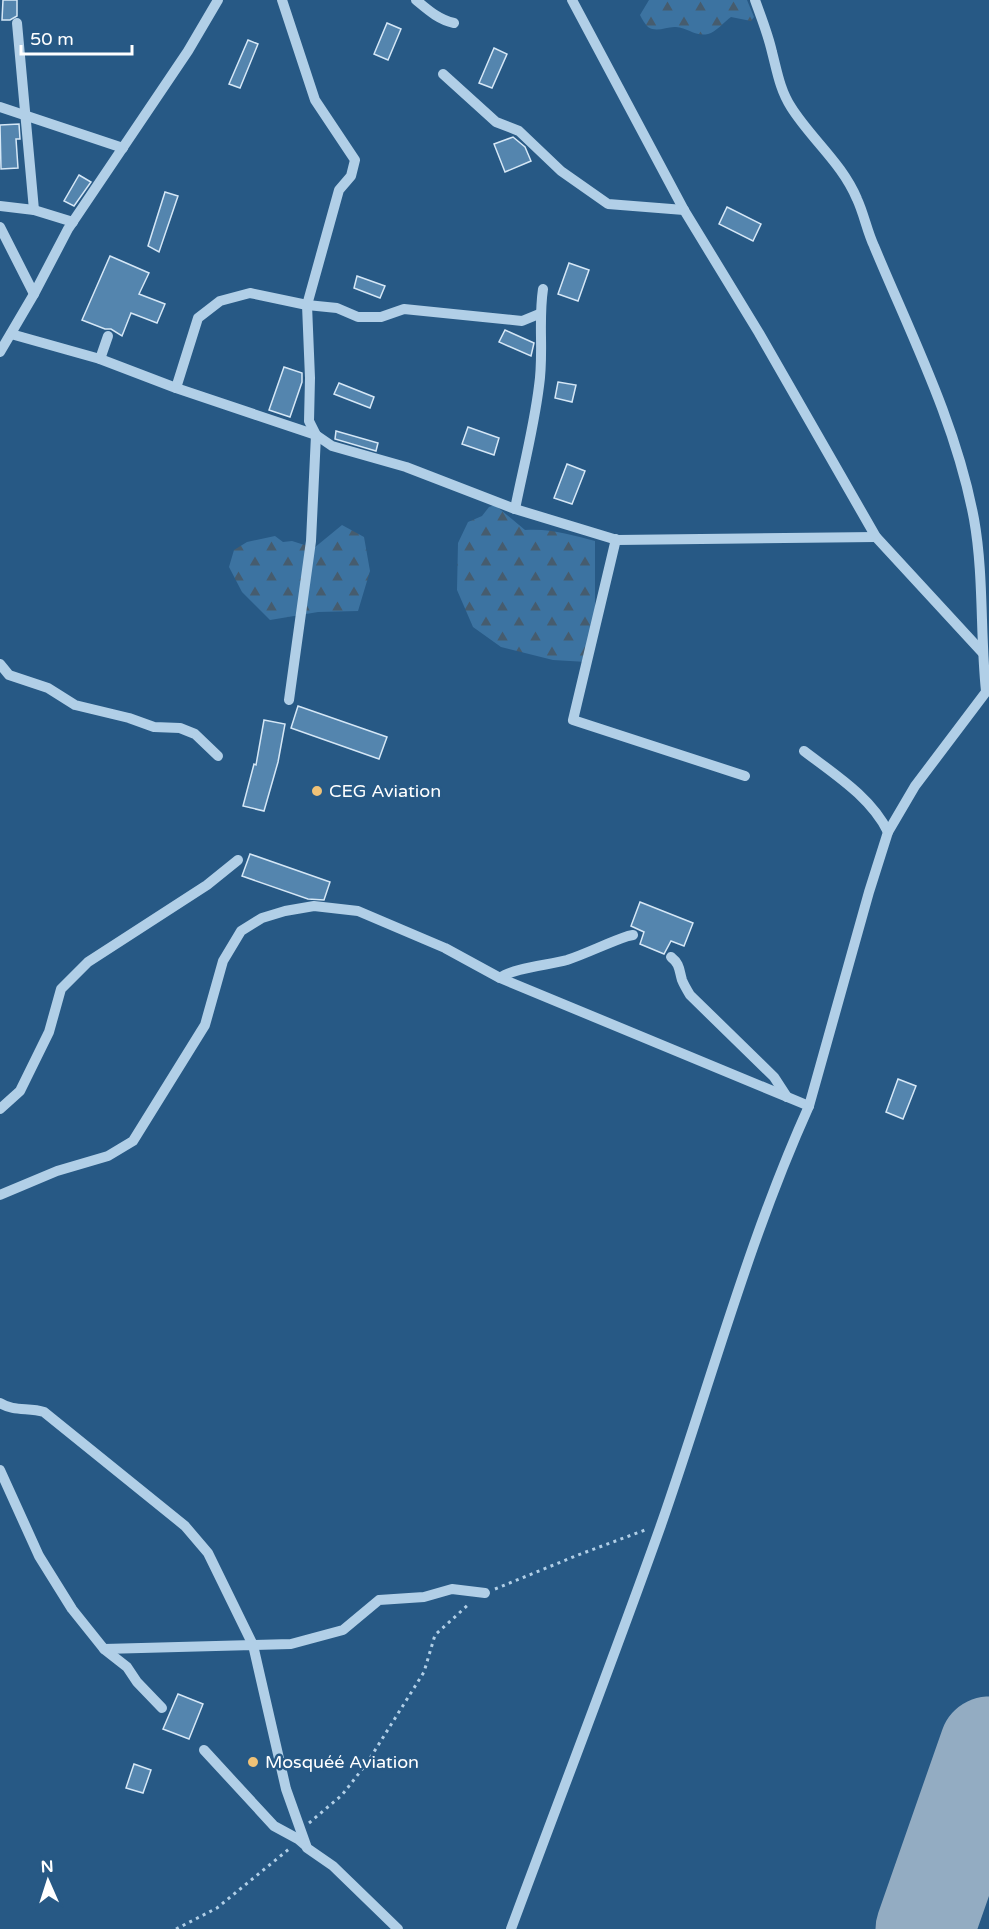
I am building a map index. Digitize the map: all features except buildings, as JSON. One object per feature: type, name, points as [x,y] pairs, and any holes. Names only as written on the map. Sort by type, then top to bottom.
[{"type":"street","points":[[0,352],[73,222],[188,51],[218,0]]},
{"type":"street","points":[[282,0],[315,100],[355,160],[351,176],[339,190],[307,305],[309,421],[316,435],[311,541],[289,700]]},
{"type":"street","points":[[416,0],[446,21],[454,23]]},
{"type":"street","points":[[572,0],[684,210],[759,333],[876,537],[982,652]]},
{"type":"street","points":[[511,1929],[661,1524],[732,1307],[796,1136],[810,1106],[869,892],[888,832],[915,786],[987,689],[982,652],[974,519],[951,434],[910,327],[873,244],[857,199],[844,175],[791,108],[780,86],[772,50],[755,0]]},
{"type":"street","points":[[17,23],[34,210]]},
{"type":"street","points":[[443,74],[496,122],[519,131],[561,171],[608,204],[684,210]]},
{"type":"street","points":[[0,107],[123,148]]},
{"type":"street","points":[[0,206],[34,210],[73,222]]},
{"type":"street","points":[[0,227],[34,294]]},
{"type":"street","points":[[515,509],[539,387],[542,343],[539,314],[543,289]]},
{"type":"street","points":[[176,388],[198,318],[219,301],[250,293],[307,305],[337,308],[358,317],[381,317],[404,309],[522,321],[539,314]]},
{"type":"street","points":[[11,334],[100,359],[176,388],[316,435],[332,446],[406,467],[515,509],[616,539],[876,537]]},
{"type":"street","points":[[100,359],[108,336]]},
{"type":"street","points":[[616,539],[573,720],[746,776]]},
{"type":"street","points":[[0,664],[9,675],[48,688],[75,705],[129,718],[154,727],[180,728],[195,734],[218,756]]},
{"type":"street","points":[[804,751],[852,787],[883,820],[888,832]]},
{"type":"street","points":[[0,1108],[20,1091],[49,1032],[62,989],[88,962],[207,885],[238,860]]},
{"type":"street","points":[[0,1195],[57,1170],[108,1156],[133,1141],[205,1025],[223,961],[241,931],[262,918],[314,906],[358,911],[445,948],[500,978],[810,1106]]},
{"type":"street","points":[[500,978],[507,973],[568,960],[633,935]]},
{"type":"street","points":[[671,957],[677,961],[681,970],[681,978],[690,994],[774,1077],[787,1097]]},
{"type":"street","points":[[0,1404],[8,1408],[34,1409],[44,1412],[185,1526],[208,1553],[253,1645],[286,1789],[299,1834],[307,1848],[333,1866],[398,1929]]},
{"type":"street","points":[[0,1470],[39,1556],[72,1609],[104,1649],[128,1667],[137,1682],[162,1708]]},
{"type":"street","points":[[104,1649],[291,1644],[342,1630],[380,1600],[424,1597],[452,1589],[485,1593]]},
{"type":"street","points":[[204,1750],[274,1826],[299,1834]]},
{"type":"path","points":[[176,1929],[217,1908],[285,1853],[299,1834],[342,1795],[367,1763],[424,1672],[435,1635],[478,1596],[661,1524]]},
{"type":"green space","points":[[649,0],[747,0],[754,17],[751,21],[731,17],[714,31],[704,35],[676,27],[651,29],[640,15]]},
{"type":"green space","points":[[495,505],[525,530],[552,531],[595,541],[595,631],[587,662],[553,660],[501,647],[473,627],[457,590],[458,543],[468,522],[482,516],[489,507]]},
{"type":"green space","points":[[342,525],[364,537],[370,571],[358,611],[318,612],[270,620],[242,592],[229,567],[234,550],[247,542],[275,536],[283,542],[292,541],[314,548]]},
{"type":"runway","points":[[925,1929],[989,1746]]},
{"type":"place","name":"CEG Aviation","points":[[317,791]]},
{"type":"place","name":"Mosquéé Aviation","points":[[253,1762]]}]
